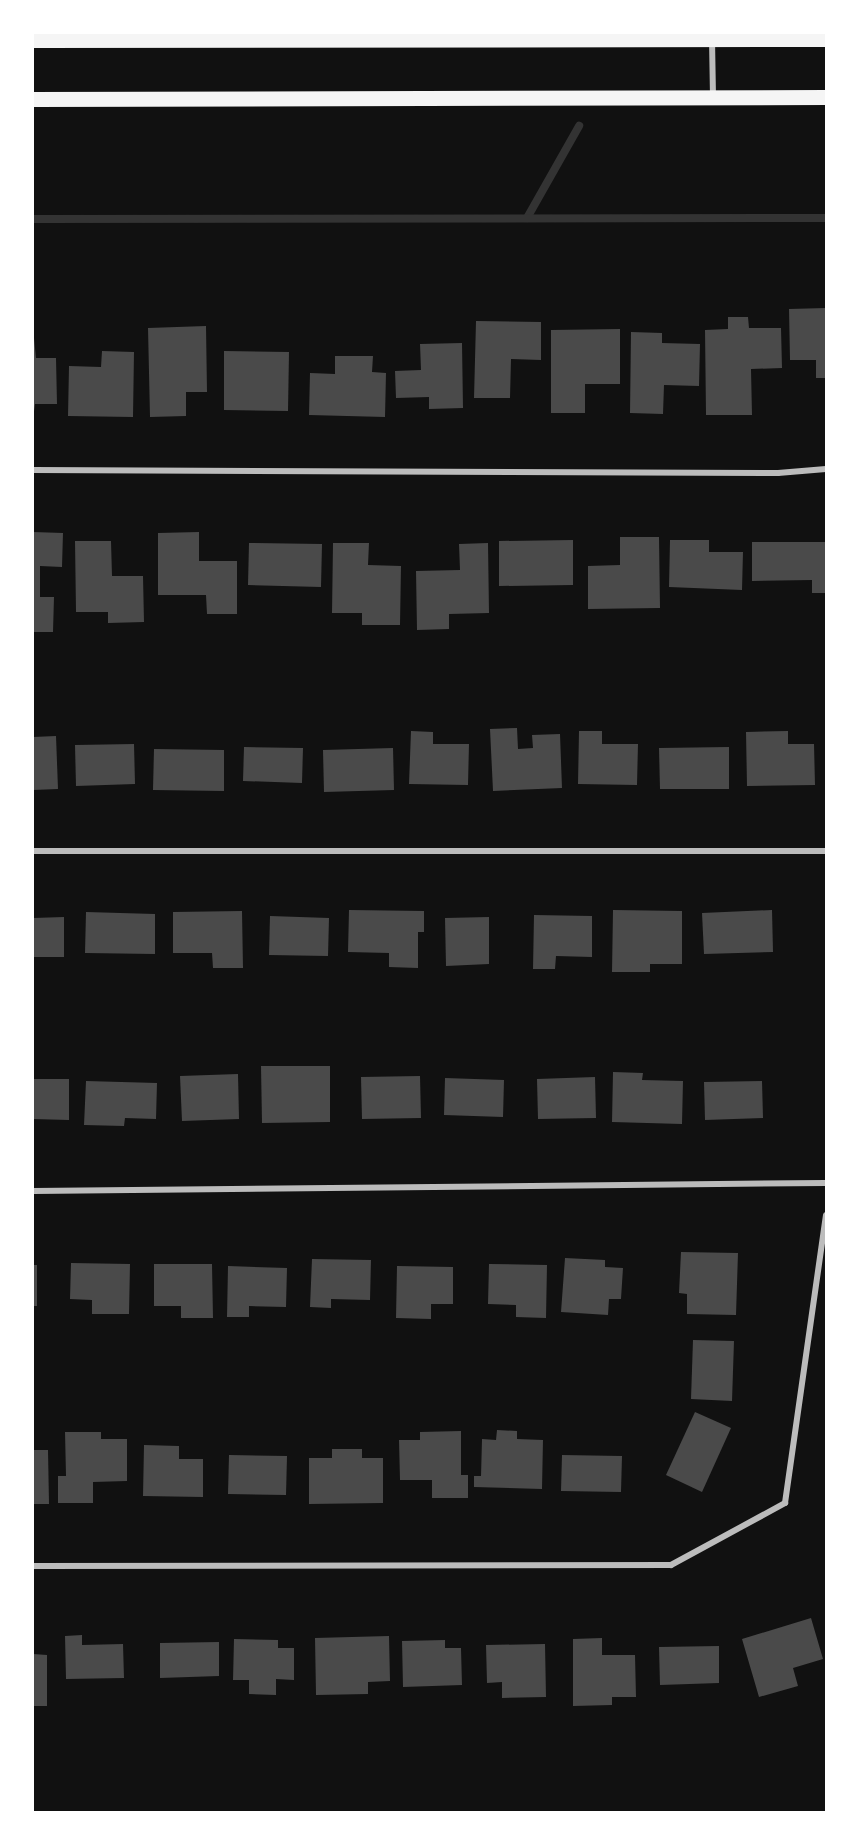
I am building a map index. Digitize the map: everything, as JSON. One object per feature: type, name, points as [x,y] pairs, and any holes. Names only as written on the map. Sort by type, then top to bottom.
[{"type":"main road","points":[[33,40],[712,37],[826,39]]},
{"type":"main road","points":[[33,99],[826,97]]},
{"type":"street","points":[[712,37],[713,99]]},
{"type":"street","points":[[33,470],[778,473],[826,469]]},
{"type":"street","points":[[33,851],[826,851]]},
{"type":"street","points":[[33,1191],[826,1183]]},
{"type":"street","points":[[33,1566],[671,1565],[785,1503],[826,1215]]},
{"type":"building","points":[[826,308],[826,378],[816,378],[816,360],[790,360],[789,309]]},
{"type":"building","points":[[728,317],[748,317],[749,328],[781,328],[782,368],[751,369],[752,415],[706,415],[705,330],[728,329]]},
{"type":"building","points":[[476,321],[541,322],[541,360],[511,359],[510,398],[474,398]]},
{"type":"building","points":[[206,326],[207,392],[186,392],[186,416],[150,417],[148,328]]},
{"type":"building","points":[[33,328],[36,358],[56,358],[57,404],[35,404],[33,419]]},
{"type":"building","points":[[620,329],[620,384],[585,384],[585,413],[551,413],[551,330]]},
{"type":"building","points":[[631,332],[662,333],[662,343],[700,344],[699,386],[664,385],[663,414],[630,413]]},
{"type":"building","points":[[462,343],[463,408],[429,409],[429,397],[396,398],[395,371],[421,370],[420,344]]},
{"type":"building","points":[[102,351],[134,352],[133,417],[68,416],[69,366],[101,367]]},
{"type":"building","points":[[224,351],[289,352],[288,411],[224,410]]},
{"type":"building","points":[[335,356],[373,356],[372,372],[386,373],[385,417],[309,415],[310,373],[335,374]]},
{"type":"building","points":[[33,532],[63,533],[62,567],[40,566],[40,597],[54,597],[53,632],[33,632]]},
{"type":"building","points":[[199,532],[199,561],[237,561],[237,614],[207,614],[206,595],[158,595],[158,533]]},
{"type":"building","points":[[620,537],[659,537],[660,608],[588,609],[588,566],[620,565]]},
{"type":"building","points":[[573,540],[573,585],[499,586],[499,541]]},
{"type":"building","points":[[670,540],[709,540],[709,552],[743,552],[742,590],[669,587]]},
{"type":"building","points":[[75,541],[111,541],[112,576],[143,576],[144,622],[108,623],[108,612],[76,612]]},
{"type":"building","points":[[752,542],[826,542],[826,593],[812,593],[812,580],[752,581]]},
{"type":"building","points":[[249,543],[322,544],[321,587],[248,585]]},
{"type":"building","points":[[333,543],[369,543],[368,565],[401,566],[400,625],[362,625],[362,613],[332,613]]},
{"type":"building","points":[[488,543],[489,613],[449,614],[449,629],[417,630],[416,571],[460,570],[459,544]]},
{"type":"building","points":[[517,728],[518,749],[533,748],[532,735],[560,734],[562,788],[493,791],[490,729]]},
{"type":"building","points":[[411,731],[433,732],[433,744],[469,744],[468,785],[409,784]]},
{"type":"building","points":[[579,731],[602,731],[602,744],[638,744],[637,785],[578,784]]},
{"type":"building","points":[[788,731],[788,744],[814,744],[815,785],[747,786],[746,732]]},
{"type":"building","points":[[56,736],[58,789],[33,790],[33,737]]},
{"type":"building","points":[[134,744],[135,784],[76,786],[75,745]]},
{"type":"building","points":[[244,747],[303,748],[302,783],[243,781]]},
{"type":"building","points":[[729,747],[729,789],[660,789],[659,748]]},
{"type":"building","points":[[393,748],[394,790],[324,792],[323,750]]},
{"type":"building","points":[[154,749],[224,750],[224,791],[153,790]]},
{"type":"building","points":[[349,910],[424,911],[424,932],[418,932],[418,968],[389,967],[389,953],[348,952]]},
{"type":"building","points":[[613,910],[682,911],[682,964],[650,964],[650,972],[612,972]]},
{"type":"building","points":[[772,910],[773,952],[704,954],[702,913]]},
{"type":"building","points":[[242,911],[243,968],[213,968],[212,953],[173,953],[173,912]]},
{"type":"building","points":[[86,912],[155,914],[155,954],[85,953]]},
{"type":"building","points":[[534,915],[592,916],[592,957],[556,956],[555,969],[533,969]]},
{"type":"building","points":[[270,916],[329,918],[328,956],[269,955]]},
{"type":"building","points":[[64,917],[64,957],[33,957],[33,918]]},
{"type":"building","points":[[489,917],[489,964],[446,966],[445,918]]},
{"type":"building","points":[[261,1066],[330,1066],[330,1122],[262,1123]]},
{"type":"building","points":[[613,1072],[643,1073],[642,1080],[683,1081],[682,1124],[612,1122]]},
{"type":"building","points":[[238,1074],[239,1119],[182,1121],[180,1076]]},
{"type":"building","points":[[420,1076],[421,1118],[362,1119],[361,1077]]},
{"type":"building","points":[[595,1077],[596,1118],[538,1119],[537,1079]]},
{"type":"building","points":[[445,1078],[504,1080],[503,1117],[444,1115]]},
{"type":"building","points":[[33,1079],[69,1079],[69,1120],[33,1119]]},
{"type":"building","points":[[86,1081],[157,1083],[156,1119],[125,1118],[124,1126],[84,1125]]},
{"type":"building","points":[[762,1081],[763,1118],[705,1120],[704,1082]]},
{"type":"building","points":[[681,1252],[738,1253],[736,1315],[687,1314],[687,1294],[679,1293]]},
{"type":"building","points":[[565,1258],[605,1260],[605,1267],[623,1268],[621,1299],[609,1299],[608,1315],[561,1312]]},
{"type":"building","points":[[312,1259],[371,1260],[370,1300],[331,1299],[331,1308],[310,1307]]},
{"type":"building","points":[[71,1263],[130,1264],[129,1314],[92,1314],[92,1300],[70,1299]]},
{"type":"building","points":[[154,1264],[212,1264],[213,1318],[181,1318],[181,1306],[154,1306]]},
{"type":"building","points":[[489,1264],[547,1265],[546,1318],[516,1317],[516,1305],[488,1304]]},
{"type":"building","points":[[33,1265],[37,1265],[37,1306],[33,1306]]},
{"type":"building","points":[[228,1266],[287,1268],[286,1307],[249,1306],[249,1317],[227,1317]]},
{"type":"building","points":[[397,1266],[453,1267],[453,1304],[431,1304],[431,1319],[396,1318]]},
{"type":"building","points":[[693,1340],[734,1341],[732,1401],[691,1399]]},
{"type":"building","points":[[695,1412],[731,1428],[702,1492],[666,1475]]},
{"type":"building","points":[[497,1430],[517,1431],[517,1439],[543,1440],[542,1489],[474,1487],[474,1476],[481,1476],[482,1439],[496,1440]]},
{"type":"building","points":[[461,1431],[461,1475],[468,1475],[468,1498],[432,1498],[432,1480],[400,1480],[399,1440],[420,1440],[420,1432]]},
{"type":"building","points":[[65,1432],[101,1432],[101,1439],[127,1439],[127,1481],[93,1482],[93,1503],[58,1503],[58,1476],[66,1476]]},
{"type":"building","points":[[144,1445],[179,1446],[179,1459],[203,1459],[203,1497],[143,1496]]},
{"type":"building","points":[[332,1449],[362,1449],[362,1458],[383,1458],[383,1503],[309,1504],[309,1458],[332,1458]]},
{"type":"building","points":[[33,1450],[48,1450],[49,1504],[33,1504]]},
{"type":"building","points":[[229,1455],[287,1456],[286,1495],[228,1494]]},
{"type":"building","points":[[562,1455],[622,1456],[621,1492],[561,1491]]},
{"type":"building","points":[[811,1618],[823,1659],[793,1668],[798,1686],[759,1697],[742,1639]]},
{"type":"building","points":[[82,1635],[82,1645],[123,1644],[124,1678],[66,1679],[65,1636]]},
{"type":"building","points":[[389,1636],[390,1681],[368,1682],[368,1694],[316,1695],[315,1638]]},
{"type":"building","points":[[602,1638],[602,1655],[635,1655],[636,1697],[612,1697],[612,1705],[573,1706],[573,1639]]},
{"type":"building","points":[[234,1639],[278,1640],[278,1648],[294,1648],[294,1680],[276,1679],[276,1695],[249,1694],[249,1680],[233,1680]]},
{"type":"building","points":[[445,1640],[445,1648],[461,1648],[462,1685],[403,1687],[402,1641]]},
{"type":"building","points":[[219,1642],[219,1676],[160,1678],[160,1643]]},
{"type":"building","points":[[545,1644],[546,1697],[502,1698],[502,1682],[487,1683],[486,1645]]},
{"type":"building","points":[[719,1646],[719,1683],[660,1685],[659,1647]]},
{"type":"building","points":[[33,1654],[47,1655],[47,1706],[33,1706]]},
{"type":"waterway","points":[[527,218],[579,126]]},
{"type":"waterway","points":[[33,219],[826,218]]}]
